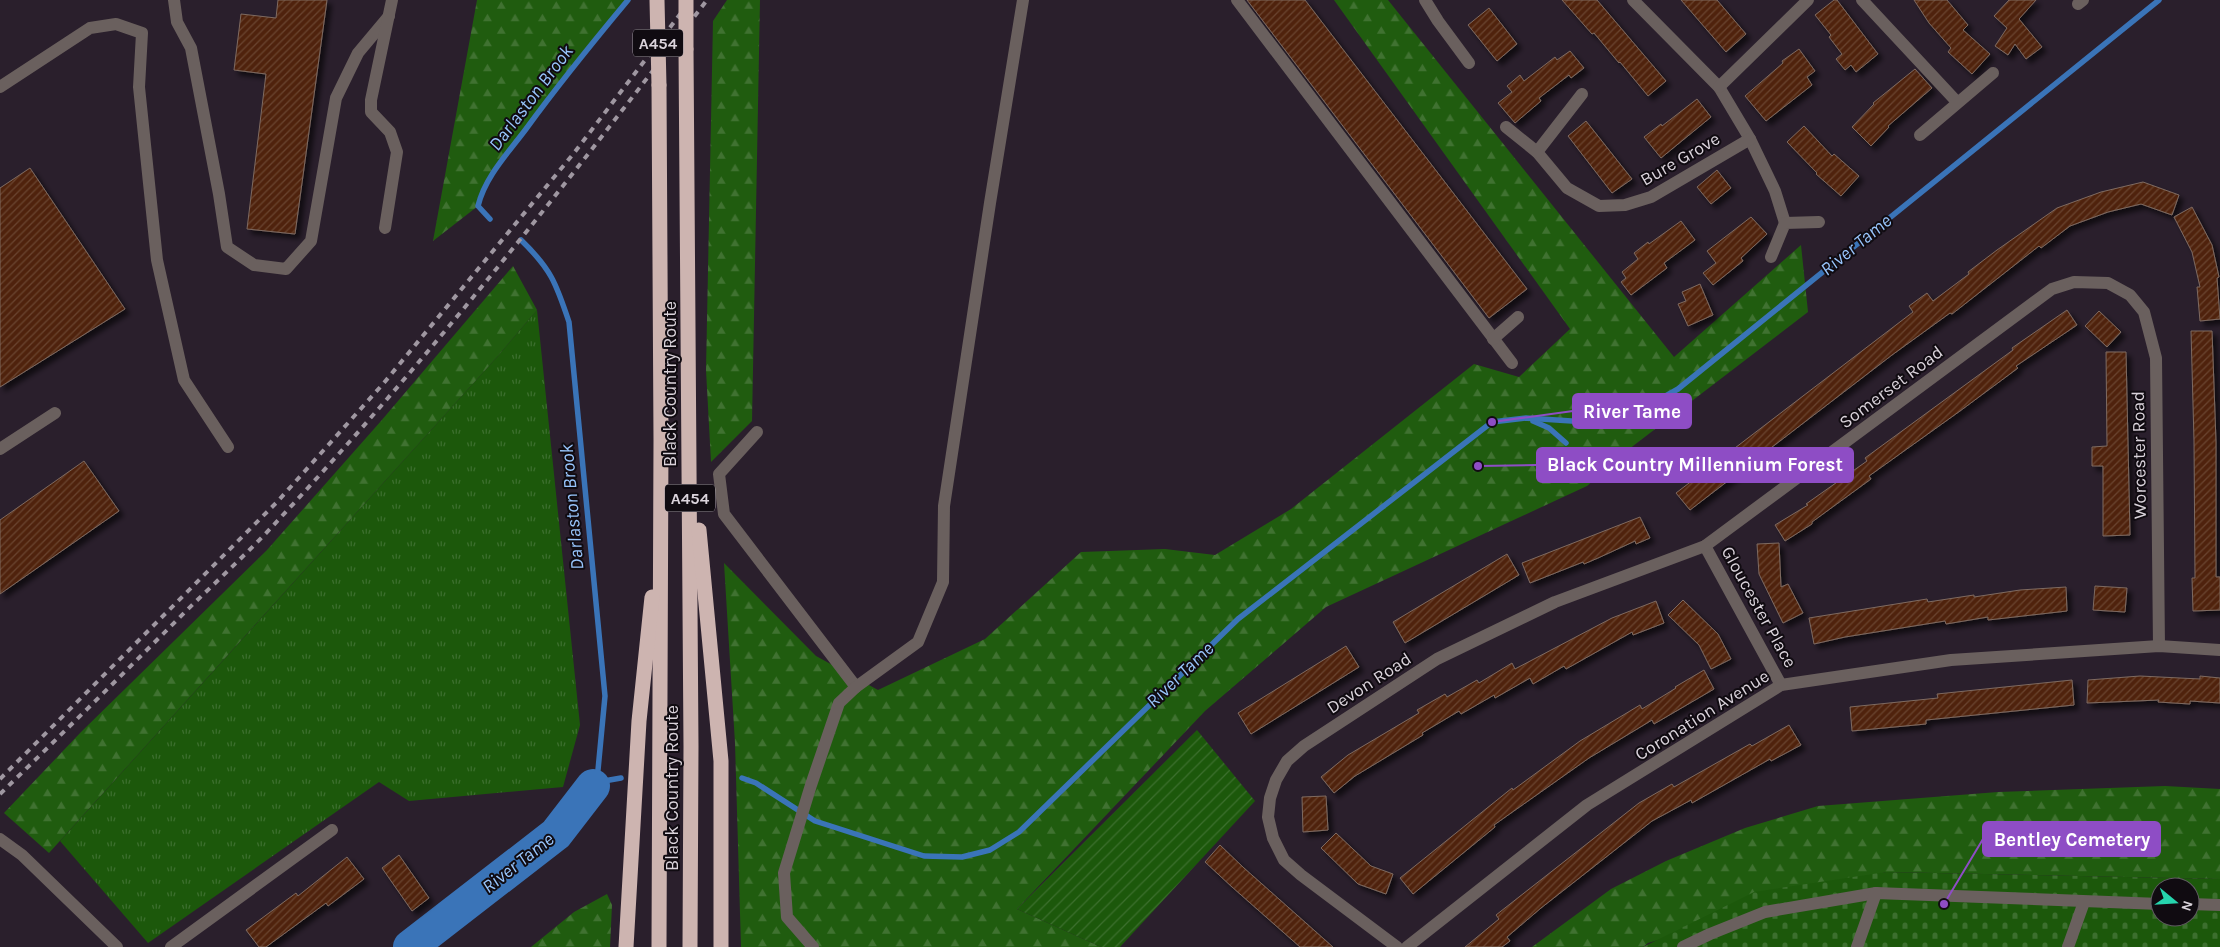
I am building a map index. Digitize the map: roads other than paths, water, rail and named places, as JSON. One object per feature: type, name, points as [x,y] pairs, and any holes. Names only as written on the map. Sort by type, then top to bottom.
[{"type":"highway","name":"Black Country Route","points":[[657,0],[661,515],[660,947]]},
{"type":"highway","name":"Black Country Route","points":[[686,0],[690,434],[690,947]]},
{"type":"highway","points":[[690,434],[721,761],[721,947]]},
{"type":"highway","points":[[626,947],[639,721],[661,515]]},
{"type":"street","points":[[174,0],[177,22],[191,48],[220,194],[227,247],[254,265],[286,269],[311,242],[336,98],[358,53],[389,16]]},
{"type":"street","points":[[385,228],[397,152],[390,132],[371,112],[371,100],[392,0]]},
{"type":"street","points":[[813,947],[787,917],[784,873],[792,841],[839,703],[856,687],[918,642],[943,582],[944,506],[1023,0]]},
{"type":"street","points":[[1237,0],[1512,363]]},
{"type":"street","points":[[1425,0],[1469,63]]},
{"type":"street","points":[[1633,0],[1719,86],[1750,139],[1775,191],[1785,223],[1771,257]]},
{"type":"street","points":[[1719,86],[1808,0]]},
{"type":"street","points":[[1862,0],[1957,102]]},
{"type":"street","points":[[0,86],[90,28],[116,24],[142,34],[139,87],[157,260],[184,380],[228,447]]},
{"type":"street","points":[[1920,135],[1993,73]]},
{"type":"street","points":[[1537,152],[1582,94]]},
{"type":"street","name":"Bure Grove","points":[[1506,128],[1537,152],[1567,188],[1599,206],[1625,205],[1651,197],[1750,139]]},
{"type":"street","points":[[1785,223],[1819,222]]},
{"type":"street","name":"Somerset Road","points":[[1705,546],[2052,289],[2074,282],[2108,283]]},
{"type":"street","name":"Worcester Road","points":[[2108,283],[2130,295],[2144,312],[2156,358],[2159,646]]},
{"type":"street","points":[[1493,339],[1518,316]]},
{"type":"street","points":[[0,449],[55,413]]},
{"type":"street","points":[[757,432],[719,474],[724,514],[856,687]]},
{"type":"street","name":"Gloucester Place","points":[[1705,546],[1781,685]]},
{"type":"street","name":"Devon Road","points":[[1397,947],[1301,875],[1284,860],[1273,838],[1268,817],[1270,798],[1276,780],[1287,761],[1304,746],[1437,659],[1555,602],[1705,546]]},
{"type":"street","name":"Coronation Avenue","points":[[1407,947],[1587,806],[1781,685],[1952,660],[2159,646],[2220,650]]},
{"type":"street","points":[[171,947],[332,830]]},
{"type":"street","points":[[0,839],[22,855],[117,947]]},
{"type":"street","points":[[1857,947],[1876,893]]},
{"type":"street","points":[[1683,947],[1765,912],[1876,893],[2150,904]]},
{"type":"street","points":[[2068,947],[2084,902]]},
{"type":"street","points":[[2200,904],[2220,905]]},
{"type":"waterway","name":"Darlaston Brook","points":[[490,219],[478,206],[481,195],[492,175],[563,80],[628,0]]},
{"type":"waterway","name":"River Tame","points":[[742,778],[756,783],[815,821],[924,856],[962,857],[990,850],[1019,832],[1238,619],[1492,422],[1526,418],[1602,423],[1632,415],[1678,389],[2159,0]]},
{"type":"waterway","name":"Darlaston Brook","points":[[521,240],[546,268],[556,287],[569,322],[605,696],[598,770],[593,786]]},
{"type":"waterway","points":[[1533,421],[1549,428],[1566,443]]},
{"type":"waterway","name":"River Tame","points":[[593,786],[604,781],[621,778]]},
{"type":"waterway","name":"River Tame","points":[[410,947],[556,834],[593,786]]},
{"type":"railway","points":[[0,779],[278,501],[383,384],[574,153],[691,0]]},
{"type":"railway","points":[[0,794],[259,540],[394,392],[553,198],[707,0]]},
{"type":"place","name":"River Tame","points":[[1492,422]]},
{"type":"place","name":"Black Country Millennium Forest","points":[[1478,466]]},
{"type":"place","name":"Bentley Cemetery","points":[[1944,904]]}]
